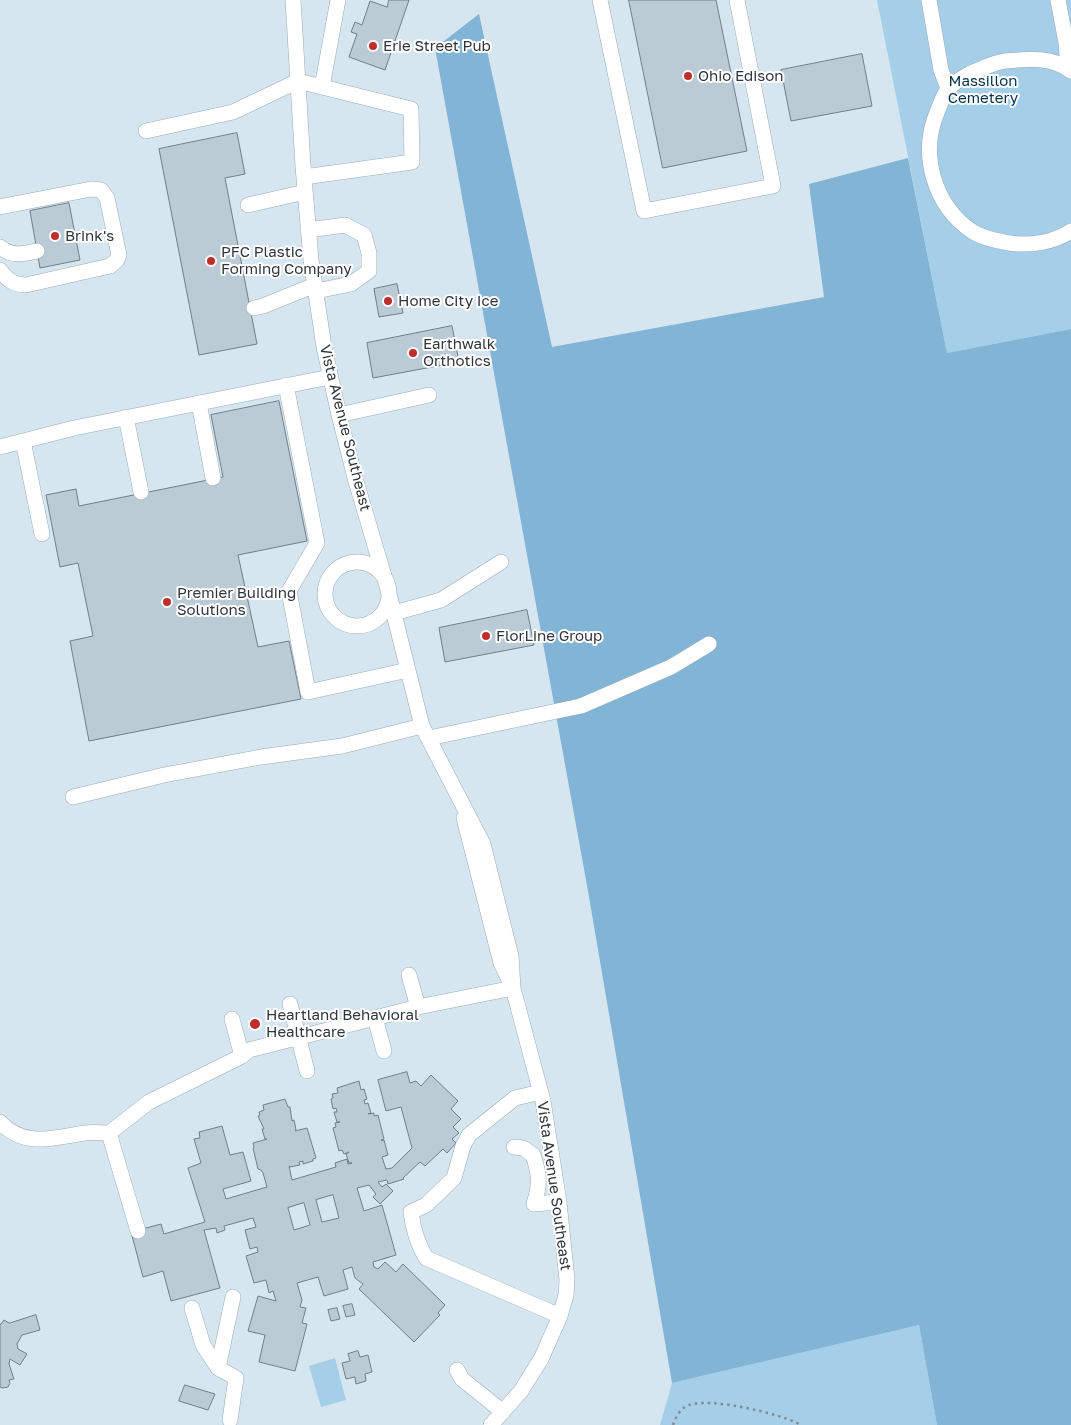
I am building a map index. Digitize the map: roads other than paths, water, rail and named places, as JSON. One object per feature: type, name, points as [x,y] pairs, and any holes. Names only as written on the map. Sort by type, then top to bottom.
[{"type":"street","name":"Vista Avenue Southeast","points":[[293,0],[308,230],[330,377],[355,478],[387,586],[426,732],[460,800],[501,963],[514,988],[541,1092],[560,1202],[566,1280],[566,1295],[560,1316],[550,1342],[531,1375],[491,1425]]},
{"type":"street","points":[[322,87],[338,0]]},
{"type":"street","points":[[600,0],[644,210],[773,186],[737,0]]},
{"type":"street","points":[[928,0],[942,70],[948,88]]},
{"type":"street","points":[[1058,0],[1069,69],[1048,60],[1024,59],[1000,62],[972,72],[948,88],[932,125],[928,147],[931,173],[940,195],[954,216],[973,232],[996,241],[1021,245],[1045,242],[1071,231]]},
{"type":"street","points":[[146,131],[233,112],[298,81],[411,109],[412,162],[304,177]]},
{"type":"street","points":[[0,207],[91,189],[101,190],[107,198],[119,255],[117,260],[110,266],[26,286],[17,285],[9,281],[0,270]]},
{"type":"street","points":[[248,204],[306,192]]},
{"type":"street","points":[[254,308],[316,288],[352,284],[369,271],[369,253],[364,235],[345,226],[308,230]]},
{"type":"street","points":[[0,247],[8,253],[16,255],[37,251]]},
{"type":"street","points":[[0,446],[74,428],[330,377]]},
{"type":"street","points":[[286,385],[317,543],[289,591],[308,692],[408,670]]},
{"type":"street","points":[[339,415],[429,395]]},
{"type":"street","points":[[199,403],[213,478]]},
{"type":"street","points":[[126,418],[141,492]]},
{"type":"street","points":[[23,441],[42,534]]},
{"type":"street","name":"Vista Avenue Southeast","points":[[357,562],[367,564],[383,576],[387,586],[389,596],[386,607],[372,623],[362,626],[351,626],[341,622],[327,606],[325,596],[328,581],[338,569],[347,564],[357,562]]},
{"type":"street","points":[[394,613],[441,600],[501,562]]},
{"type":"street","points":[[73,798],[164,775],[261,757],[342,746],[581,706],[671,667],[709,644]]},
{"type":"street","points":[[409,975],[418,1007]]},
{"type":"street","points":[[0,1122],[15,1134],[45,1140],[83,1133],[109,1133],[149,1102],[242,1056],[249,1050],[418,1007],[514,988]]},
{"type":"street","points":[[290,1004],[307,1071]]},
{"type":"street","points":[[232,1018],[242,1056]]},
{"type":"street","points":[[375,1018],[384,1051]]},
{"type":"street","points":[[541,1092],[515,1098],[469,1135],[463,1146],[454,1178],[426,1205],[411,1212],[413,1229],[419,1247],[426,1258],[560,1316]]},
{"type":"street","points":[[109,1133],[138,1231]]},
{"type":"street","points":[[514,1147],[523,1148],[533,1155],[539,1179],[539,1188],[534,1204],[560,1202]]},
{"type":"street","points":[[218,1368],[233,1297]]},
{"type":"street","points":[[192,1308],[203,1345],[218,1368],[236,1378],[230,1420]]},
{"type":"street","points":[[457,1370],[462,1379],[503,1412]]},
{"type":"place","name":"Erie Street Pub","points":[[373,46]]},
{"type":"place","name":"Ohio Edison","points":[[688,76]]},
{"type":"place","name":"Brink's","points":[[55,236]]},
{"type":"place","name":"PFC Plastic Forming Company","points":[[211,261]]},
{"type":"place","name":"Home City Ice","points":[[388,301]]},
{"type":"place","name":"Earthwalk Orthotics","points":[[413,353]]},
{"type":"place","name":"Premier Building Solutions","points":[[167,602]]},
{"type":"place","name":"FlorLine Group","points":[[486,636]]},
{"type":"place","name":"Heartland Behavioral Healthcare","points":[[255,1024]]},
{"type":"park label","name":"Massillon Cemetery","points":[[983,90]]}]
